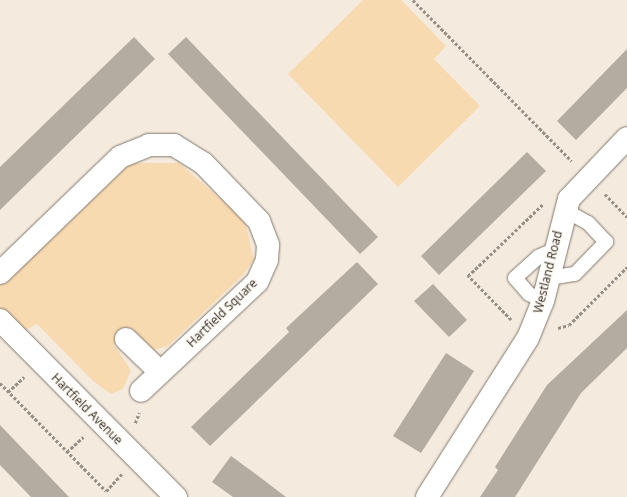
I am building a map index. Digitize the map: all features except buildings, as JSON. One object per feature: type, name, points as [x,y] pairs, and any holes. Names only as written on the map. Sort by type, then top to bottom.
[{"type":"street","name":"Westland Road","points":[[428,497],[528,338],[543,301],[554,250],[569,199],[627,138]]},
{"type":"street","name":"Hartfield Square","points":[[0,273],[120,157],[149,145],[174,145],[203,163],[259,220],[268,245],[267,260],[257,282],[140,391]]},
{"type":"street","name":"Hartfield Avenue","points":[[0,320],[176,497]]},
{"type":"street","points":[[126,339],[160,372]]},
{"type":"lane","points":[[548,278],[575,274],[606,242],[588,223],[565,210]]},
{"type":"lane","points":[[543,301],[529,294],[515,278],[538,257],[554,250]]},
{"type":"path","points":[[413,0],[627,217]]},
{"type":"path","points":[[528,338],[569,325],[627,266]]},
{"type":"path","points":[[0,383],[106,491],[137,459]]},
{"type":"path","points":[[118,440],[139,418],[140,391]]},
{"type":"shaded area","points":[[363,0],[401,0],[446,46],[434,59],[480,106],[398,187],[288,74]]},
{"type":"shaded area","points":[[122,163],[179,163],[245,220],[254,260],[242,276],[168,346],[154,350],[132,331],[114,345],[131,370],[123,389],[111,394],[93,381],[37,324],[18,334],[0,315],[0,279]]}]
